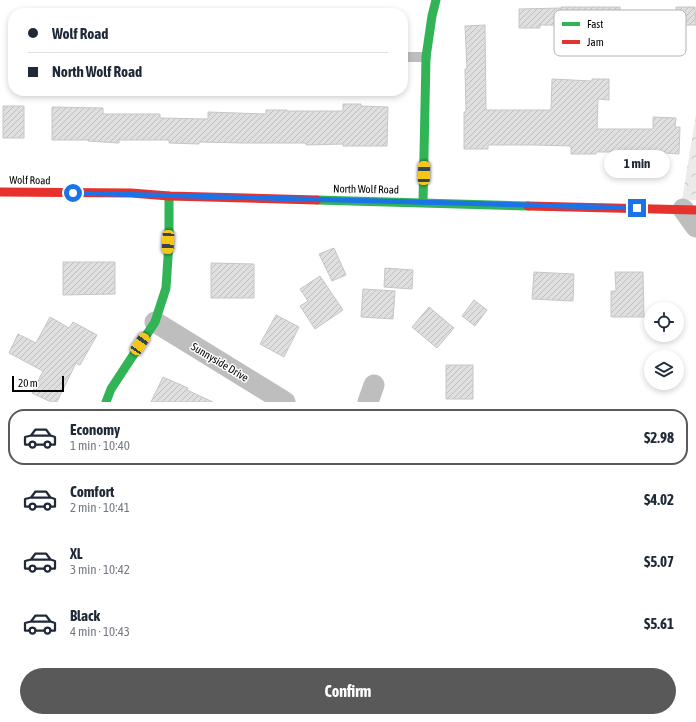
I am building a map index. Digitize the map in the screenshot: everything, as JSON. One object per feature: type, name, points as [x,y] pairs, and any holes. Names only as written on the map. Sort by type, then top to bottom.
[{"type":"main road","points":[[423,202],[426,57],[436,0]]},
{"type":"main road","name":"Wolf Road","points":[[0,192],[131,193]]},
{"type":"main road","name":"North Wolf Road","points":[[131,193],[169,196],[689,209]]},
{"type":"main road","points":[[106,402],[111,389],[155,322],[166,288],[169,196]]},
{"type":"street","points":[[689,209],[696,227]]},
{"type":"street","name":"Sunnyside Drive","points":[[155,322],[285,402]]},
{"type":"lane","points":[[408,57],[426,57]]},
{"type":"green space","points":[[696,114],[696,200],[682,200]]},
{"type":"building","points":[[620,7],[620,10],[554,10],[554,25],[540,25],[540,28],[519,28],[519,9]]},
{"type":"building","points":[[676,7],[695,7],[696,25],[686,25],[686,10],[676,10]]},
{"type":"building","points":[[485,25],[486,110],[551,110],[552,79],[592,81],[592,79],[609,79],[609,100],[598,99],[597,129],[653,129],[653,117],[676,118],[675,127],[680,127],[679,154],[652,152],[596,152],[596,154],[571,154],[571,146],[534,145],[488,145],[488,149],[464,149],[464,112],[466,112],[465,69],[467,69],[465,26]]},
{"type":"building","points":[[343,104],[388,107],[387,146],[343,146],[343,144],[306,145],[306,143],[199,142],[199,144],[169,143],[169,140],[119,140],[119,143],[88,140],[52,140],[52,107],[103,108],[103,114],[160,114],[160,118],[208,119],[208,112],[266,114],[266,110],[343,111]]},
{"type":"building","points":[[3,106],[24,106],[24,138],[3,138]]},
{"type":"building","points":[[334,248],[346,275],[332,281],[319,254]]},
{"type":"building","points":[[63,262],[115,262],[115,294],[63,295]]},
{"type":"building","points":[[211,263],[254,264],[254,298],[211,298]]},
{"type":"building","points":[[385,268],[413,270],[412,289],[384,287]]},
{"type":"building","points":[[534,272],[574,274],[573,301],[532,299]]},
{"type":"building","points":[[615,272],[643,272],[644,317],[611,317],[611,291],[616,291]]},
{"type":"building","points":[[320,276],[343,310],[315,329],[300,306],[308,301],[300,289]]},
{"type":"building","points":[[363,289],[395,291],[393,319],[361,317]]},
{"type":"building","points":[[474,300],[487,310],[475,326],[462,316]]},
{"type":"building","points":[[429,307],[454,328],[437,348],[412,327]]},
{"type":"building","points":[[276,315],[299,327],[284,357],[260,344]]},
{"type":"building","points":[[50,317],[69,328],[73,322],[97,335],[80,365],[76,363],[57,402],[51,402],[32,393],[43,371],[9,353],[18,334],[36,343]]},
{"type":"building","points":[[446,365],[473,365],[473,399],[446,399]]},
{"type":"building","points":[[163,377],[188,388],[187,390],[213,402],[151,402]]},
{"type":"traffic: fast","points":[[423,202],[426,57],[436,0]]},
{"type":"traffic: fast","points":[[106,402],[111,389],[155,322],[166,288],[169,242],[169,196]]},
{"type":"traffic: fast","points":[[317,200],[528,206]]},
{"type":"traffic: jam","points":[[0,192],[131,193],[169,196],[317,200]]},
{"type":"traffic: jam","points":[[528,206],[696,210]]},
{"type":"route","points":[[73,193],[131,193],[169,196],[637,208]]}]
